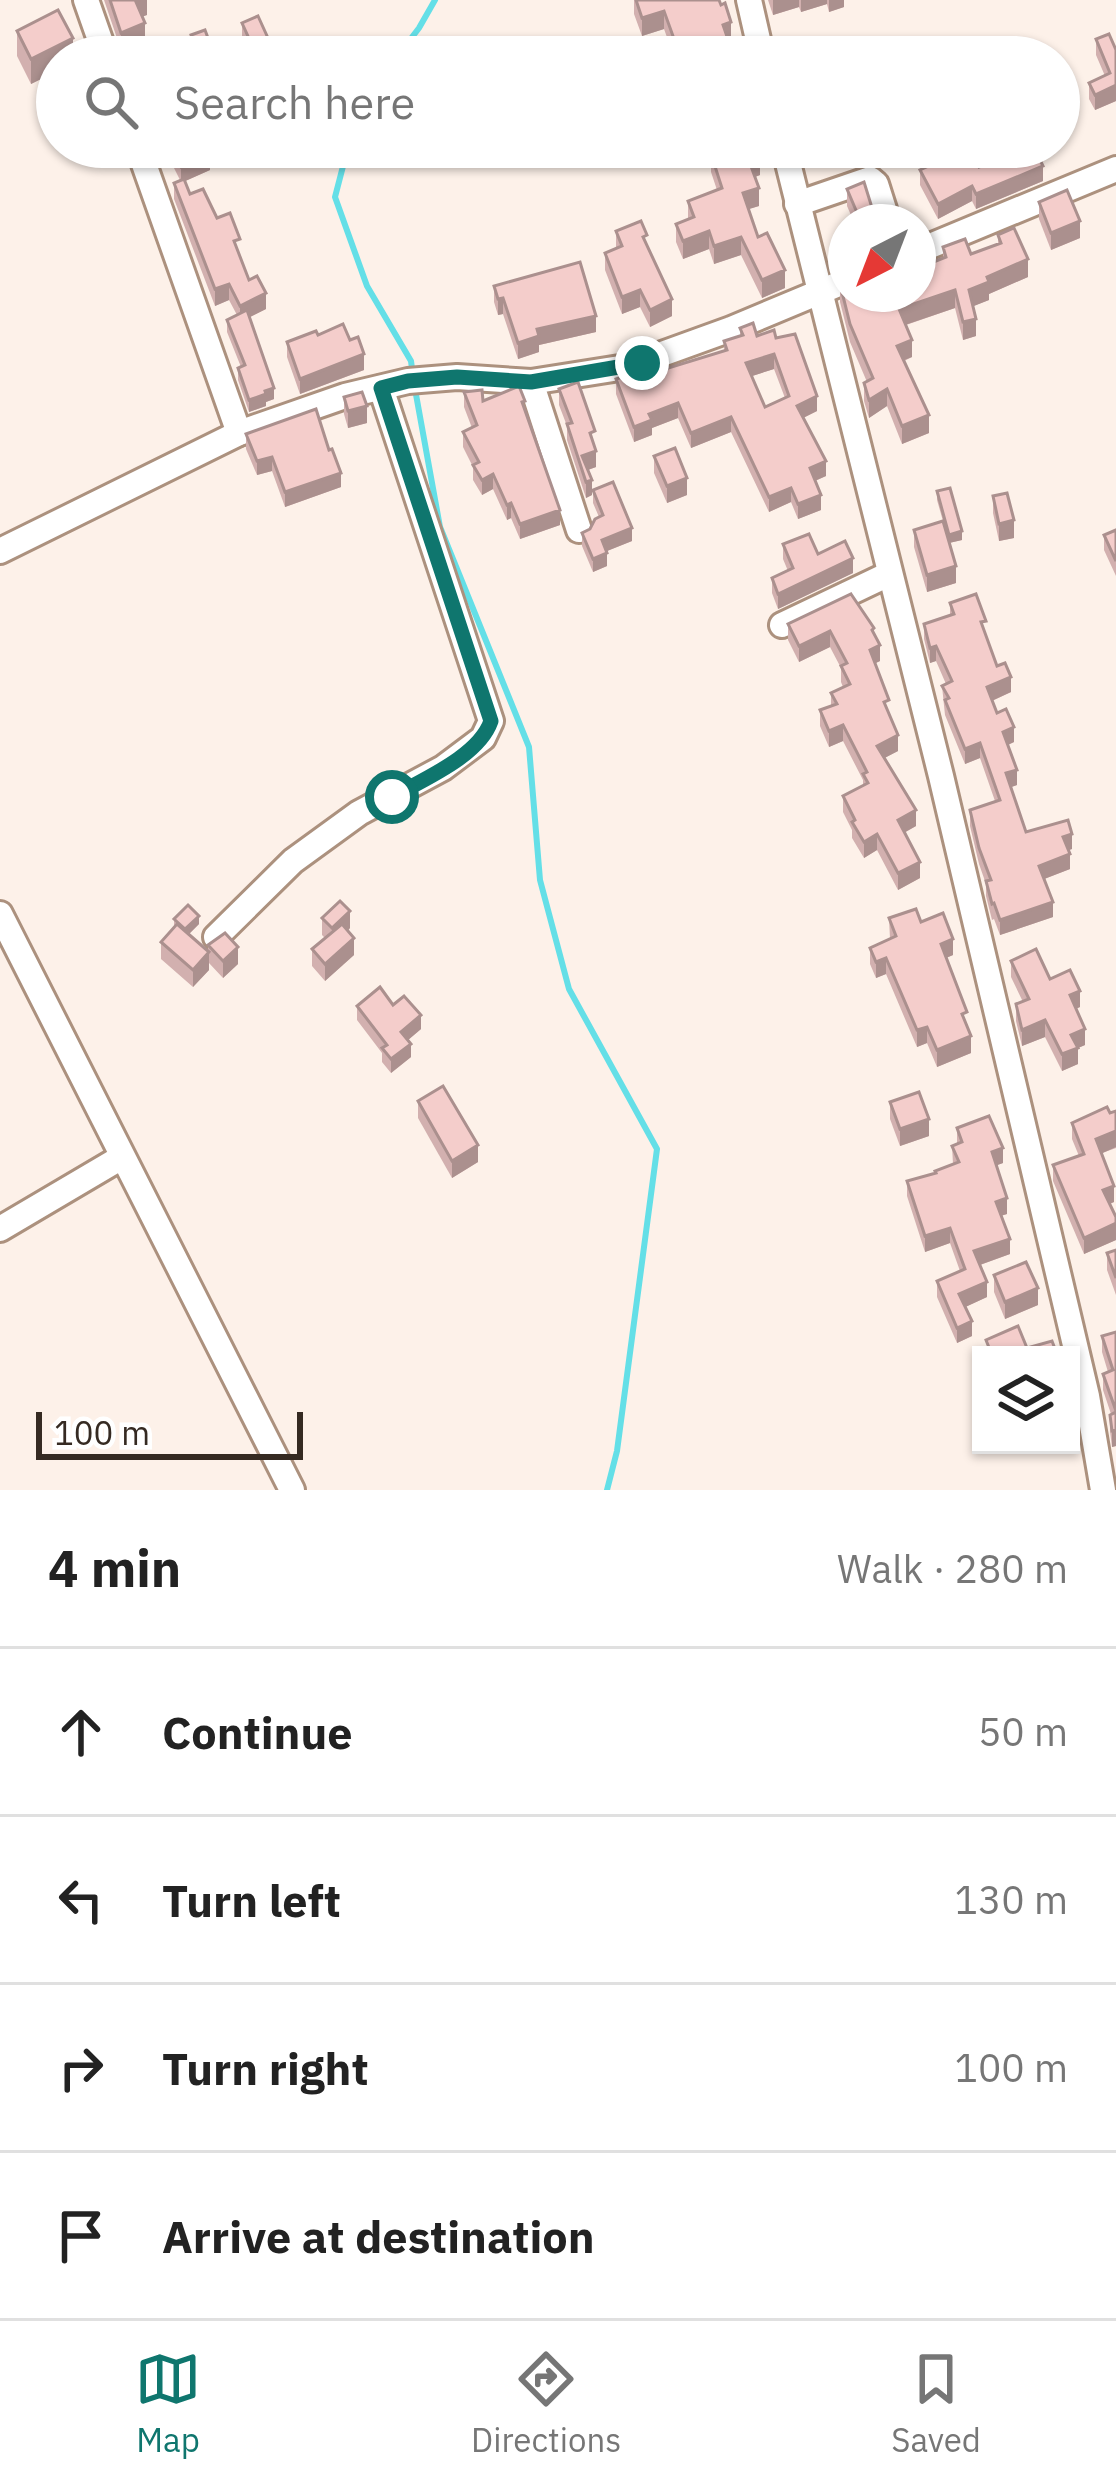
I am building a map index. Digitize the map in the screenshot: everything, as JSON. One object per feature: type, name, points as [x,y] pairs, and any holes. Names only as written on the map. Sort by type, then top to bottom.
[{"type":"street","points":[[86,0],[99,36]]},
{"type":"street","points":[[748,0],[757,36]]},
{"type":"street","points":[[145,168],[239,434]]},
{"type":"street","points":[[789,168],[941,776],[1087,1396],[1103,1490]]},
{"type":"street","points":[[936,244],[1116,170]]},
{"type":"street","points":[[797,204],[870,179],[882,204]]},
{"type":"street","points":[[0,551],[239,434],[345,396],[415,381],[457,377],[531,382],[642,363],[828,288]]},
{"type":"street","points":[[531,382],[579,530]]},
{"type":"street","points":[[216,937],[293,861],[359,813],[443,769],[483,738],[491,721],[381,388]]},
{"type":"street","points":[[782,625],[890,574]]},
{"type":"street","points":[[0,914],[292,1490]]},
{"type":"street","points":[[0,1229],[122,1157]]},
{"type":"building","points":[[110,0],[140,0],[136,2],[145,23],[121,33]]},
{"type":"building","points":[[636,0],[719,0],[725,3],[731,22],[723,25],[727,36],[673,36],[664,11],[642,18]]},
{"type":"building","points":[[58,10],[72,36],[36,36],[36,56],[31,59],[17,31]]},
{"type":"building","points":[[258,16],[267,36],[248,36],[242,23]]},
{"type":"building","points":[[1109,34],[1116,50],[1116,85],[1095,95],[1089,83],[1110,73],[1096,39]]},
{"type":"building","points":[[716,168],[752,168],[759,188],[743,193],[758,237],[767,233],[785,270],[762,280],[741,237],[714,246],[709,231],[683,241],[676,224],[694,217],[688,201],[722,188]]},
{"type":"building","points":[[1038,168],[976,194],[972,186],[938,204],[920,170]]},
{"type":"building","points":[[184,179],[190,194],[203,189],[217,218],[230,213],[240,239],[234,241],[249,280],[257,276],[266,293],[240,306],[229,284],[215,289],[174,183]]},
{"type":"building","points":[[864,182],[871,204],[853,204],[847,189]]},
{"type":"building","points":[[1067,190],[1080,221],[1051,233],[1039,202]]},
{"type":"building","points":[[641,221],[647,235],[643,237],[672,299],[650,310],[640,290],[622,297],[605,253],[622,246],[616,231]]},
{"type":"building","points":[[1014,228],[1028,259],[969,290],[976,319],[963,322],[955,290],[936,296],[936,261],[946,257],[943,247],[965,239],[971,254],[1001,243],[998,235]]},
{"type":"building","points":[[580,262],[596,316],[537,329],[539,336],[518,343],[503,298],[498,299],[494,286]]},
{"type":"building","points":[[247,310],[274,388],[249,400],[238,368],[245,365],[227,320]]},
{"type":"building","points":[[847,312],[900,312],[912,340],[897,346],[929,415],[902,426],[887,389],[869,400],[864,383],[873,378]]},
{"type":"building","points":[[753,323],[757,336],[774,330],[776,338],[795,334],[817,396],[797,406],[826,461],[810,468],[821,495],[798,504],[791,488],[769,497],[731,417],[691,433],[678,403],[649,414],[652,420],[634,427],[616,379],[634,373],[636,378],[727,350],[724,341],[743,335],[740,328]],"holes":[[[774,354],[789,396],[765,407],[746,363]]]},
{"type":"building","points":[[343,324],[350,340],[358,337],[364,354],[300,379],[287,342]]},
{"type":"building","points":[[578,382],[595,431],[590,433],[596,451],[582,456],[592,480],[586,482],[559,389]]},
{"type":"building","points":[[519,386],[560,510],[520,524],[493,474],[482,480],[473,465],[479,462],[463,432],[477,425],[464,392],[482,390],[483,401]]},
{"type":"building","points":[[362,392],[367,406],[348,411],[344,397]]},
{"type":"building","points":[[316,409],[341,473],[285,492],[272,457],[257,461],[246,434]]},
{"type":"building","points":[[675,448],[687,478],[667,486],[654,456]]},
{"type":"building","points":[[613,482],[632,528],[602,540],[607,553],[593,559],[582,533],[603,515],[593,490]]},
{"type":"building","points":[[950,488],[962,531],[949,535],[937,491]]},
{"type":"building","points":[[1007,493],[1014,520],[999,524],[993,496]]},
{"type":"building","points":[[943,521],[956,566],[927,575],[914,530]]},
{"type":"building","points":[[1116,530],[1116,561],[1104,535]]},
{"type":"building","points":[[809,534],[818,554],[845,541],[853,558],[778,594],[772,578],[793,568],[783,544]]},
{"type":"building","points":[[851,594],[880,645],[870,650],[898,735],[877,746],[916,810],[898,820],[920,862],[898,873],[877,834],[864,842],[852,822],[843,796],[868,783],[863,774],[867,772],[843,725],[829,731],[820,710],[837,704],[831,693],[850,684],[841,666],[847,663],[830,631],[799,646],[788,624]]},
{"type":"building","points":[[976,594],[997,666],[1005,663],[1011,677],[987,687],[997,713],[1006,709],[1014,727],[1003,732],[1017,770],[1006,773],[1026,832],[1068,820],[1072,834],[1063,837],[1070,854],[1039,866],[1053,902],[1000,920],[970,810],[1000,800],[980,743],[965,749],[942,686],[952,681],[936,646],[930,648],[924,624],[954,614],[950,603]]},
{"type":"building","points":[[340,901],[350,911],[332,928],[322,918]]},
{"type":"building","points":[[188,905],[199,916],[185,929],[174,919]]},
{"type":"building","points":[[916,909],[921,922],[943,913],[953,939],[941,944],[967,1012],[962,1014],[971,1036],[937,1050],[927,1027],[917,1030],[886,958],[876,962],[870,948],[896,936],[889,918]]},
{"type":"building","points":[[177,924],[209,952],[193,970],[161,942]]},
{"type":"building","points":[[342,924],[354,938],[325,964],[312,949]]},
{"type":"building","points":[[225,933],[238,947],[223,961],[208,945]]},
{"type":"building","points":[[1036,949],[1050,979],[1070,970],[1080,991],[1070,995],[1085,1029],[1071,1035],[1078,1048],[1062,1054],[1045,1020],[1022,1030],[1016,1004],[1029,999],[1011,961]]},
{"type":"building","points":[[380,987],[393,1005],[404,996],[421,1015],[401,1032],[411,1044],[391,1059],[382,1048],[387,1045],[357,1006]]},
{"type":"building","points":[[443,1086],[478,1145],[452,1161],[418,1101]]},
{"type":"building","points":[[919,1092],[929,1119],[900,1129],[890,1102]]},
{"type":"building","points":[[1107,1107],[1110,1113],[1116,1111],[1116,1131],[1096,1139],[1114,1186],[1103,1190],[1116,1223],[1084,1238],[1053,1165],[1084,1154],[1072,1123]]},
{"type":"building","points":[[989,1116],[1003,1148],[992,1152],[1007,1198],[996,1202],[1010,1239],[974,1251],[987,1282],[959,1294],[972,1321],[957,1328],[937,1281],[965,1269],[950,1228],[925,1236],[907,1181],[959,1162],[952,1146],[962,1142],[957,1128]]},
{"type":"building","points":[[1116,1250],[1116,1278],[1107,1253]]},
{"type":"building","points":[[1026,1262],[1038,1288],[1005,1302],[994,1275]]},
{"type":"building","points":[[1018,1326],[1026,1346],[988,1346],[986,1340]]},
{"type":"building","points":[[1116,1332],[1116,1411],[1103,1374],[1113,1370],[1102,1336]]},
{"type":"waterway","points":[[413,36],[435,0]]},
{"type":"waterway","points":[[343,168],[335,197],[367,286],[411,361],[413,376]]},
{"type":"waterway","points":[[415,389],[440,527],[529,747],[540,880],[569,989],[657,1149],[617,1451],[607,1490]]},
{"type":"route","points":[[392,797],[470,749],[483,738],[491,721],[381,388],[457,377],[531,382],[642,363]]}]
